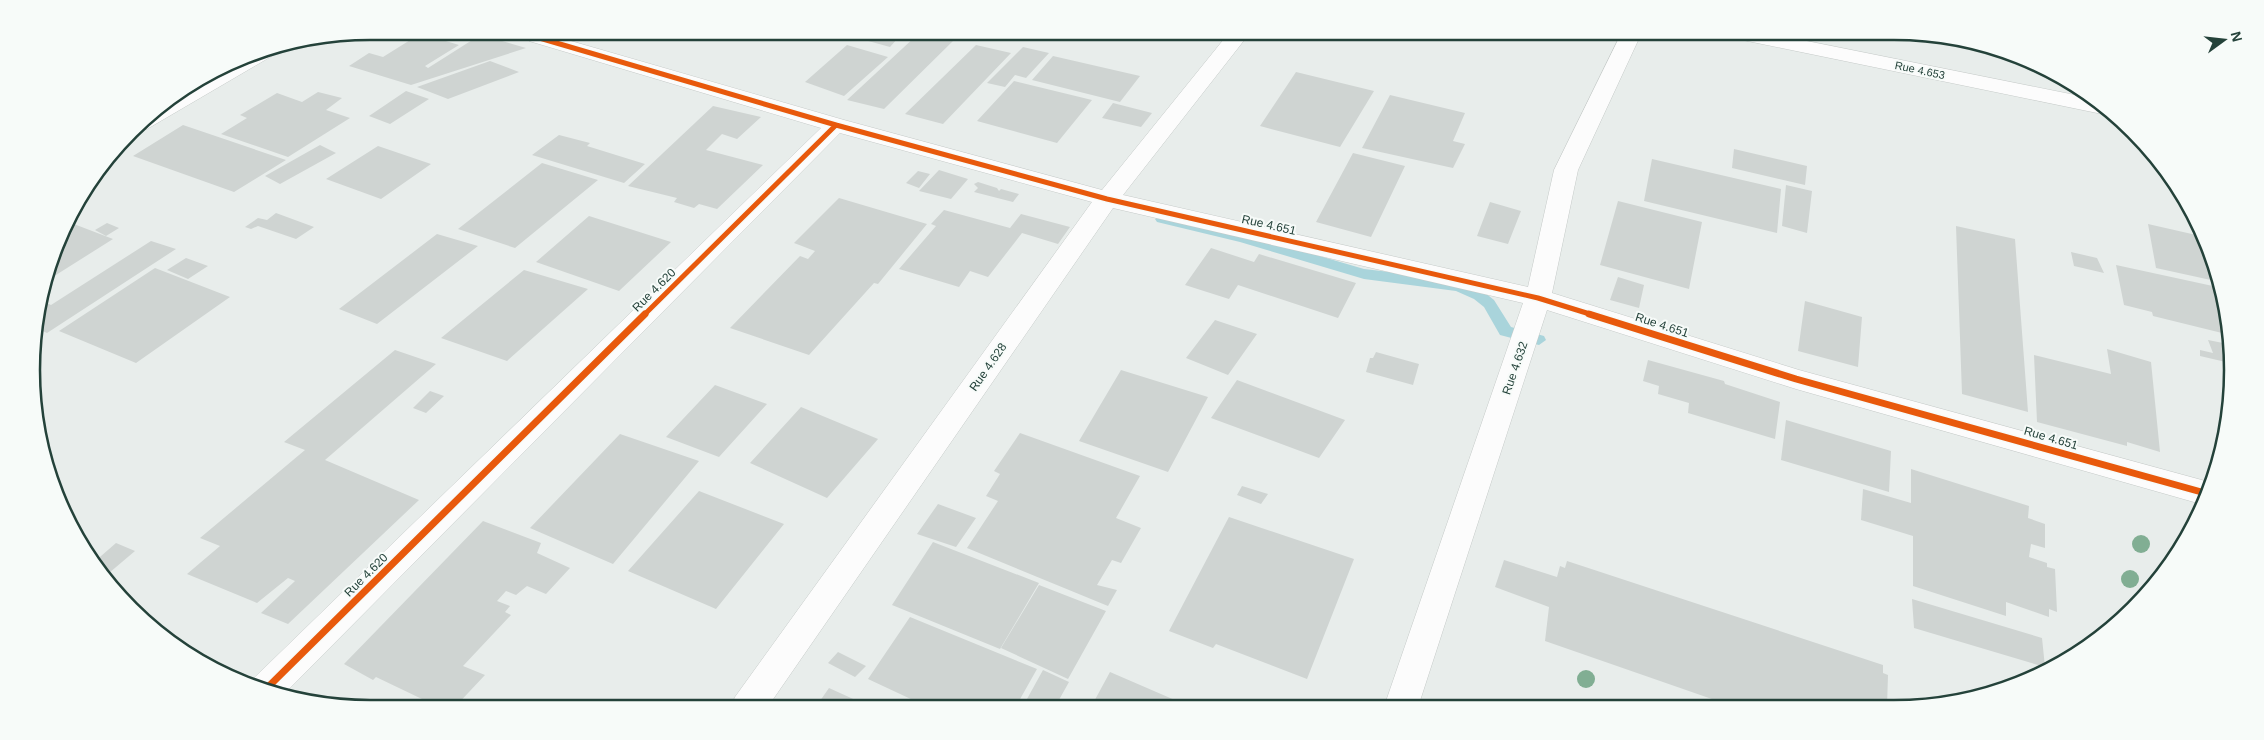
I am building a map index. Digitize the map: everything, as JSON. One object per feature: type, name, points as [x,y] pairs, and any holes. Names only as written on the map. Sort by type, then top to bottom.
[{"type":"street","points":[[546,40],[836,125]]},
{"type":"street","name":"Rue 4.628","points":[[753,700],[1107,199],[1234,40]]},
{"type":"street","name":"Rue 4.632","points":[[1403,700],[1538,298],[1566,170],[1628,40]]},
{"type":"street","name":"Rue 4.653","points":[[1772,40],[2090,105]]},
{"type":"street","points":[[182,99],[234,69]]},
{"type":"street","name":"Rue 4.651","points":[[836,125],[1107,199],[1538,298],[1796,379],[2201,491]]},
{"type":"street","name":"Rue 4.620","points":[[271,684],[836,125]]},
{"type":"building","points":[[410,40],[443,40],[459,45],[425,66],[428,68],[472,40],[498,40],[526,48],[411,85],[349,66],[369,53],[383,57]]},
{"type":"building","points":[[865,40],[896,40],[890,47]]},
{"type":"building","points":[[912,40],[954,40],[884,109],[847,100]]},
{"type":"building","points":[[847,45],[888,57],[844,96],[805,82]]},
{"type":"building","points":[[976,45],[1011,53],[943,124],[905,114]]},
{"type":"building","points":[[1023,47],[1049,53],[1026,78],[1015,75],[1005,87],[987,83]]},
{"type":"building","points":[[1053,56],[1140,76],[1120,102],[1032,80]]},
{"type":"building","points":[[490,61],[519,72],[448,99],[417,87]]},
{"type":"building","points":[[1296,72],[1374,91],[1340,147],[1260,126]]},
{"type":"building","points":[[1014,81],[1092,100],[1057,143],[977,121]]},
{"type":"building","points":[[406,91],[429,99],[390,124],[369,116]]},
{"type":"building","points":[[318,92],[342,98],[326,110],[350,118],[288,157],[221,134],[247,118],[240,115],[277,93],[302,102]]},
{"type":"building","points":[[1390,95],[1465,113],[1453,141],[1465,144],[1453,168],[1362,148]]},
{"type":"building","points":[[1113,103],[1152,113],[1141,127],[1102,118]]},
{"type":"building","points":[[713,106],[761,117],[737,139],[722,134],[706,150],[763,165],[717,209],[699,204],[694,208],[674,202],[677,198],[628,186]]},
{"type":"building","points":[[183,125],[286,160],[234,192],[133,156]]},
{"type":"building","points":[[559,135],[590,143],[587,146],[645,164],[624,183],[532,155]]},
{"type":"building","points":[[320,145],[336,153],[280,184],[265,176]]},
{"type":"building","points":[[378,146],[431,164],[381,199],[326,179]]},
{"type":"building","points":[[1734,149],[1807,166],[1805,185],[1732,168]]},
{"type":"building","points":[[1353,153],[1405,166],[1371,237],[1316,222]]},
{"type":"building","points":[[1652,159],[1781,189],[1777,233],[1644,201]]},
{"type":"building","points":[[542,163],[598,180],[515,248],[458,229]]},
{"type":"building","points":[[939,170],[968,179],[951,199],[919,191]]},
{"type":"building","points":[[918,171],[930,174],[919,188],[906,183]]},
{"type":"building","points":[[978,182],[997,188],[999,191],[1001,189],[1019,194],[1013,202],[974,192],[978,188],[974,184]]},
{"type":"building","points":[[1786,185],[1812,191],[1807,233],[1782,226]]},
{"type":"building","points":[[839,198],[927,224],[878,284],[874,283],[809,355],[730,328],[800,256],[808,259],[815,251],[794,243]]},
{"type":"building","points":[[1618,201],[1702,222],[1689,289],[1600,265]]},
{"type":"building","points":[[1490,202],[1521,211],[1508,244],[1477,236]]},
{"type":"building","points":[[944,210],[1010,228],[1021,214],[1070,227],[1058,244],[1022,233],[988,277],[970,271],[959,287],[899,269],[936,226],[931,224]]},
{"type":"building","points":[[276,213],[314,227],[296,239],[258,226],[251,229],[245,227],[258,218],[267,220]]},
{"type":"building","points":[[589,216],[671,242],[619,291],[536,262]]},
{"type":"building","points":[[107,223],[119,228],[106,236],[95,230]]},
{"type":"building","points":[[74,224],[113,239],[54,276]]},
{"type":"building","points":[[2148,224],[2195,235],[2211,280],[2156,268]]},
{"type":"building","points":[[1956,226],[2015,239],[2028,412],[1962,394]]},
{"type":"building","points":[[437,234],[478,246],[377,324],[339,309]]},
{"type":"building","points":[[151,241],[176,249],[47,333],[43,331],[46,306],[47,303],[51,305]]},
{"type":"building","points":[[1211,248],[1254,262],[1259,254],[1356,283],[1338,318],[1238,285],[1229,299],[1185,285]]},
{"type":"building","points":[[2071,252],[2097,258],[2104,273],[2074,266]]},
{"type":"building","points":[[186,258],[208,266],[188,279],[167,270]]},
{"type":"building","points":[[2116,265],[2213,286],[2222,333],[2153,316],[2152,312],[2124,305]]},
{"type":"building","points":[[155,268],[230,297],[136,363],[59,331]]},
{"type":"building","points":[[524,270],[588,289],[507,361],[441,338]]},
{"type":"building","points":[[1618,277],[1644,285],[1639,308],[1610,300]]},
{"type":"building","points":[[1805,301],[1862,317],[1858,367],[1798,351]]},
{"type":"building","points":[[1215,320],[1257,334],[1228,375],[1186,358]]},
{"type":"building","points":[[2208,340],[2223,343],[2224,362],[2200,356],[2200,350],[2213,353]]},
{"type":"building","points":[[2107,349],[2151,362],[2160,452],[2127,442],[2127,446],[2037,422],[2034,355],[2111,374]]},
{"type":"building","points":[[395,350],[436,364],[325,460],[419,500],[288,624],[261,613],[295,581],[288,578],[257,603],[187,574],[220,546],[200,538],[305,450],[284,442]]},
{"type":"building","points":[[1376,352],[1419,364],[1413,385],[1366,372],[1370,358],[1373,358]]},
{"type":"building","points":[[1648,360],[1724,381],[1725,384],[1780,402],[1775,439],[1688,413],[1689,403],[1658,394],[1659,386],[1643,381]]},
{"type":"building","points":[[1121,370],[1208,397],[1168,472],[1079,441]]},
{"type":"building","points":[[1237,380],[1345,420],[1319,458],[1211,418]]},
{"type":"building","points":[[715,385],[767,404],[719,457],[666,437]]},
{"type":"building","points":[[430,391],[444,396],[426,413],[413,408]]},
{"type":"building","points":[[801,407],[878,439],[827,498],[750,463]]},
{"type":"building","points":[[1786,420],[1891,451],[1889,492],[1781,460]]},
{"type":"building","points":[[1020,433],[1140,476],[1116,518],[1141,528],[1121,563],[1112,560],[1097,585],[1117,590],[1108,606],[967,548],[998,501],[986,496],[1000,474],[994,471]]},
{"type":"building","points":[[620,434],[699,461],[613,564],[530,528]]},
{"type":"building","points":[[1911,469],[2029,506],[2028,518],[2045,524],[2045,548],[2031,544],[2029,557],[2047,563],[2047,567],[2055,569],[2057,612],[2049,609],[2049,617],[2006,602],[2006,616],[1913,586],[1913,536],[1861,520],[1863,489],[1911,503]]},
{"type":"building","points":[[1242,486],[1268,494],[1261,504],[1237,495]]},
{"type":"building","points":[[699,491],[784,524],[716,609],[628,571]]},
{"type":"building","points":[[938,504],[976,518],[956,547],[917,534]]},
{"type":"building","points":[[1229,517],[1354,559],[1307,679],[1216,644],[1213,648],[1169,631]]},
{"type":"building","points":[[483,521],[541,543],[537,553],[570,568],[546,594],[527,586],[516,595],[506,591],[497,601],[510,606],[505,612],[511,615],[463,666],[485,675],[461,700],[421,700],[376,677],[373,680],[344,664]]},
{"type":"building","points":[[933,542],[1039,583],[1000,649],[892,605]]},
{"type":"building","points":[[116,543],[135,551],[109,573],[99,558]]},
{"type":"building","points":[[1504,560],[1557,577],[1560,566],[1565,568],[1567,561],[1883,665],[1883,673],[1888,675],[1887,700],[1715,700],[1545,641],[1549,607],[1495,587]]},
{"type":"building","points":[[1039,585],[1106,611],[1068,679],[1001,648]]},
{"type":"building","points":[[1912,599],[2042,638],[2045,664],[2041,666],[1914,628]]},
{"type":"building","points":[[910,617],[1037,669],[1020,700],[913,700],[868,679]]},
{"type":"building","points":[[838,652],[866,666],[855,677],[828,663]]},
{"type":"building","points":[[1043,670],[1069,682],[1059,700],[1026,700]]},
{"type":"building","points":[[1110,672],[1175,700],[1095,700]]},
{"type":"building","points":[[829,688],[855,700],[821,700]]},
{"type":"waterway","points":[[1162,219],[1243,238],[1364,274],[1460,287],[1485,299],[1497,313],[1505,331],[1539,340]]},
{"type":"cycle path","points":[[271,684],[836,125],[546,40]]},
{"type":"cycle path","points":[[836,125],[1107,199],[1538,298],[1796,379],[2200,492]]}]
